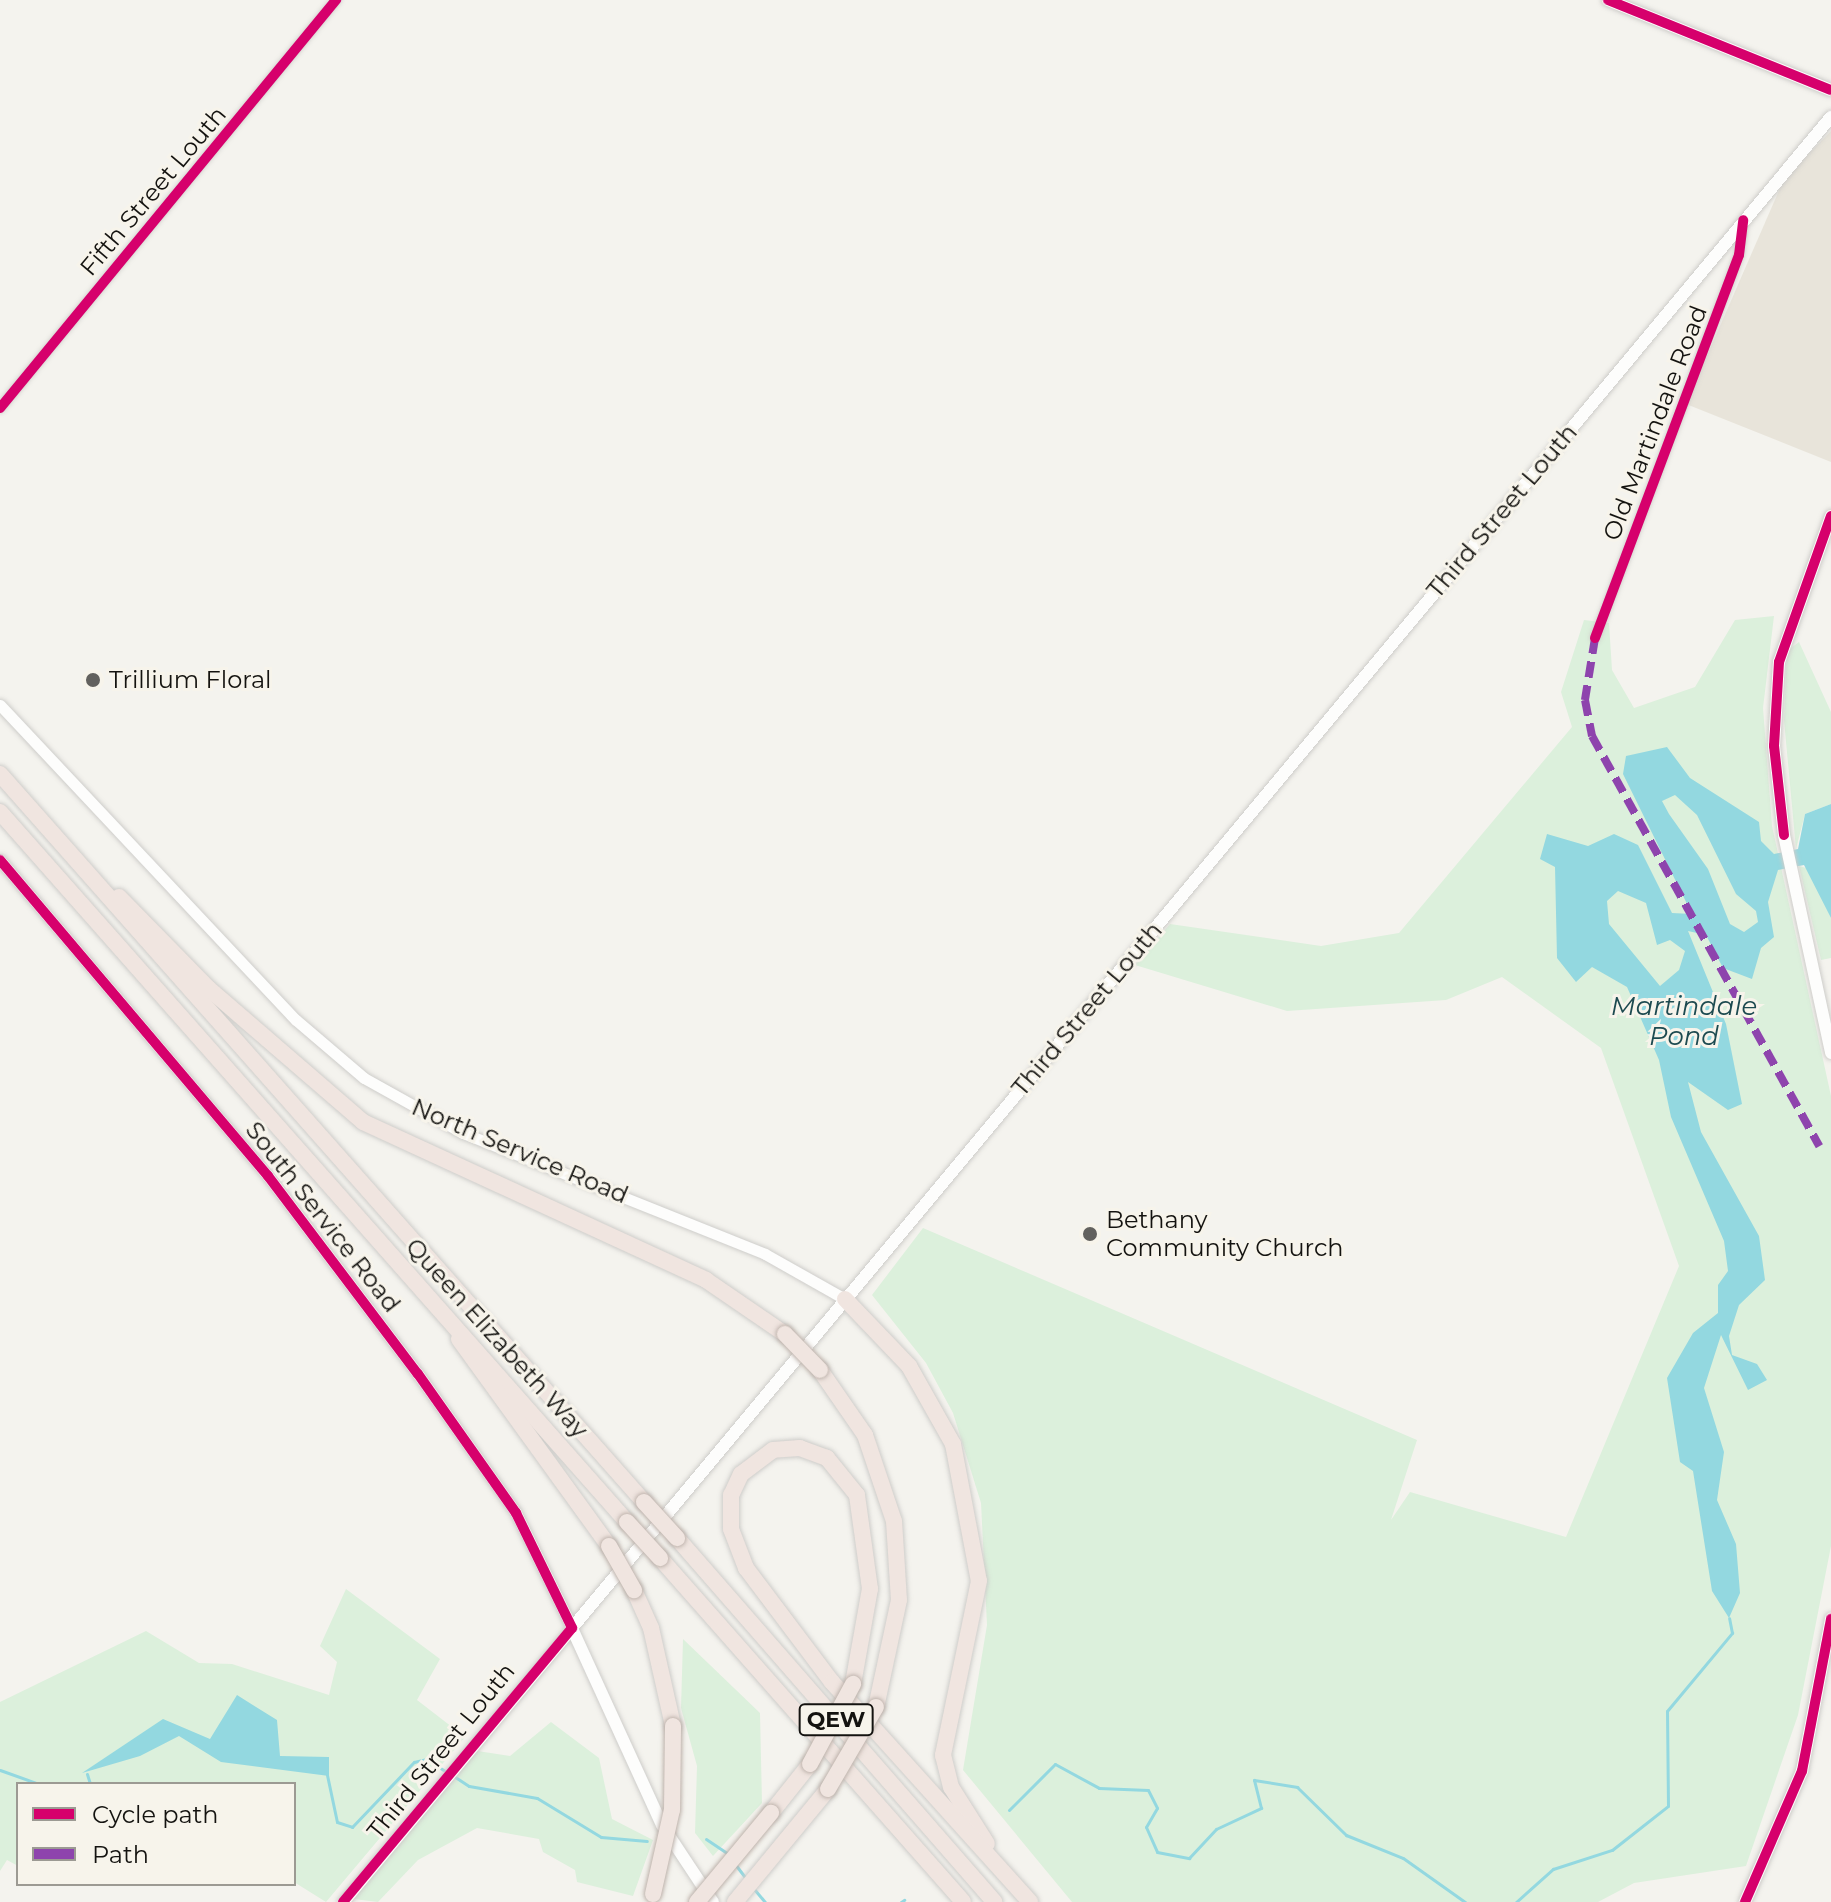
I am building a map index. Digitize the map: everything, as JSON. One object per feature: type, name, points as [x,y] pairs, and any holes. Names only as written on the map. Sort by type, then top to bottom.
[{"type":"highway","name":"Queen Elizabeth Way","points":[[0,774],[995,1902]]},
{"type":"highway","points":[[12,788],[208,988],[363,1122],[706,1280],[785,1334],[820,1370],[865,1435],[894,1521],[899,1600],[876,1707],[828,1789],[735,1902]]},
{"type":"highway","name":"Queen Elizabeth Way","points":[[0,812],[963,1902]]},
{"type":"highway","points":[[845,1299],[909,1366],[953,1444],[979,1581],[943,1755],[964,1809],[1031,1902]]},
{"type":"highway","points":[[452,1322],[468,1359],[572,1487],[634,1590],[651,1628],[673,1726],[672,1810],[651,1898]]},
{"type":"highway","points":[[697,1902],[810,1764],[853,1684],[870,1589],[857,1495],[827,1458],[800,1448],[773,1450],[741,1474],[731,1495],[731,1529],[746,1568],[832,1682],[1031,1902]]},
{"type":"main road","points":[[1608,0],[1831,90]]},
{"type":"main road","name":"Third Street Louth","points":[[572,1628],[1831,117]]},
{"type":"main road","points":[[1831,516],[1779,662],[1774,746],[1784,835],[1831,1053]]},
{"type":"main road","points":[[1745,1902],[1802,1771],[1831,1619]]},
{"type":"main road","name":"South Service Road","points":[[572,1628],[662,1825],[713,1902]]},
{"type":"street","name":"Fifth Street Louth","points":[[0,408],[336,0]]},
{"type":"street","name":"Old Martindale Road","points":[[1595,638],[1739,255],[1743,220]]},
{"type":"street","name":"North Service Road","points":[[0,705],[296,1020],[364,1078],[463,1133],[765,1254],[845,1299]]},
{"type":"street","name":"South Service Road","points":[[0,860],[268,1176],[427,1385],[516,1513],[572,1628]]},
{"type":"street","name":"Third Street Louth","points":[[343,1902],[572,1628]]},
{"type":"shaded area","points":[[1831,131],[1831,462],[1686,404],[1784,179]]},
{"type":"green space","points":[[1774,616],[1763,708],[1772,826],[1831,1096],[1831,1546],[1798,1715],[1746,1866],[1634,1883],[1598,1902],[1072,1902],[963,1770],[987,1625],[981,1503],[953,1413],[926,1363],[872,1295],[923,1228],[1417,1440],[1391,1520],[1410,1492],[1566,1537],[1679,1266],[1601,1048],[1502,977],[1446,1000],[1287,1011],[1135,965],[1170,924],[1321,946],[1399,933],[1572,727],[1561,692],[1584,620],[1609,623],[1612,670],[1634,708],[1695,687],[1735,620]]},
{"type":"green space","points":[[1799,642],[1831,712],[1831,804],[1805,814],[1796,849],[1784,720],[1787,651]]},
{"type":"green space","points":[[1799,866],[1810,869],[1831,918],[1831,958],[1821,960]]},
{"type":"green space","points":[[346,1589],[440,1659],[417,1700],[465,1737],[326,1902],[296,1883],[296,1782],[16,1782],[16,1865],[7,1860],[0,1871],[0,1702],[146,1631],[199,1663],[232,1664],[329,1695],[337,1662],[320,1646]]},
{"type":"green space","points":[[683,1639],[760,1713],[762,1803],[713,1856],[695,1833],[697,1766],[681,1708]]},
{"type":"green space","points":[[551,1722],[599,1758],[612,1819],[653,1840],[633,1896],[577,1882],[575,1870],[543,1852],[539,1839],[477,1828],[418,1860],[378,1902],[354,1899],[471,1750],[510,1756]]},
{"type":"water","name":"Martindale Pond","points":[[1667,747],[1690,778],[1759,822],[1761,841],[1774,854],[1798,849],[1805,814],[1831,804],[1831,918],[1804,865],[1778,870],[1768,902],[1774,937],[1761,948],[1752,979],[1723,968],[1706,935],[1688,931],[1726,1024],[1742,1104],[1728,1110],[1688,1082],[1701,1132],[1759,1236],[1765,1280],[1739,1305],[1729,1336],[1732,1355],[1757,1364],[1767,1380],[1748,1390],[1721,1335],[1704,1388],[1724,1452],[1717,1500],[1736,1544],[1740,1593],[1729,1618],[1712,1591],[1693,1471],[1680,1462],[1667,1378],[1693,1333],[1718,1313],[1718,1285],[1728,1271],[1724,1241],[1671,1117],[1659,1060],[1627,987],[1592,967],[1576,982],[1557,958],[1555,867],[1540,859],[1547,834],[1588,846],[1614,834],[1638,845],[1672,913],[1692,914],[1623,774],[1626,756]],"holes":[[[1675,795],[1697,815],[1736,894],[1756,911],[1758,922],[1744,932],[1730,924],[1708,869],[1662,801]],[[1618,891],[1646,903],[1657,945],[1670,940],[1685,951],[1679,970],[1660,986],[1609,924],[1607,901]]]},
{"type":"water","points":[[237,1695],[277,1720],[280,1756],[329,1757],[329,1776],[221,1762],[179,1736],[140,1756],[82,1773],[163,1719],[210,1739]]},
{"type":"waterway","points":[[1516,1902],[1553,1869],[1612,1850],[1668,1806],[1667,1711],[1732,1633],[1729,1618]]},
{"type":"waterway","points":[[327,1775],[337,1822],[352,1827],[414,1762],[426,1759],[445,1771]]},
{"type":"waterway","points":[[1009,1810],[1055,1764],[1099,1788],[1148,1790],[1157,1808],[1146,1827],[1157,1852],[1189,1858],[1216,1829],[1261,1808],[1254,1780],[1297,1787],[1346,1835],[1403,1858],[1465,1902]]},
{"type":"waterway","points":[[0,1770],[33,1782]]},
{"type":"waterway","points":[[87,1774],[89,1782]]},
{"type":"waterway","points":[[452,1775],[469,1786],[537,1798],[601,1837],[647,1841]]},
{"type":"waterway","points":[[706,1839],[728,1854]]},
{"type":"waterway","points":[[735,1864],[747,1880]]},
{"type":"waterway","points":[[754,1889],[765,1902]]},
{"type":"marked path","points":[[1595,638],[1585,700],[1592,736],[1819,1146]]},
{"type":"cycle path","points":[[0,408],[336,0]]},
{"type":"cycle path","points":[[1608,0],[1831,90]]},
{"type":"cycle path","points":[[1595,638],[1739,255],[1743,220]]},
{"type":"cycle path","points":[[1784,835],[1774,746],[1779,662],[1831,516]]},
{"type":"cycle path","points":[[0,860],[268,1176],[418,1374],[516,1513],[572,1628],[343,1902]]},
{"type":"cycle path","points":[[1745,1902],[1802,1771],[1831,1619]]},
{"type":"place","name":"Trillium Floral","points":[[93,680]]},
{"type":"place","name":"Bethany Community Church","points":[[1090,1234]]}]
